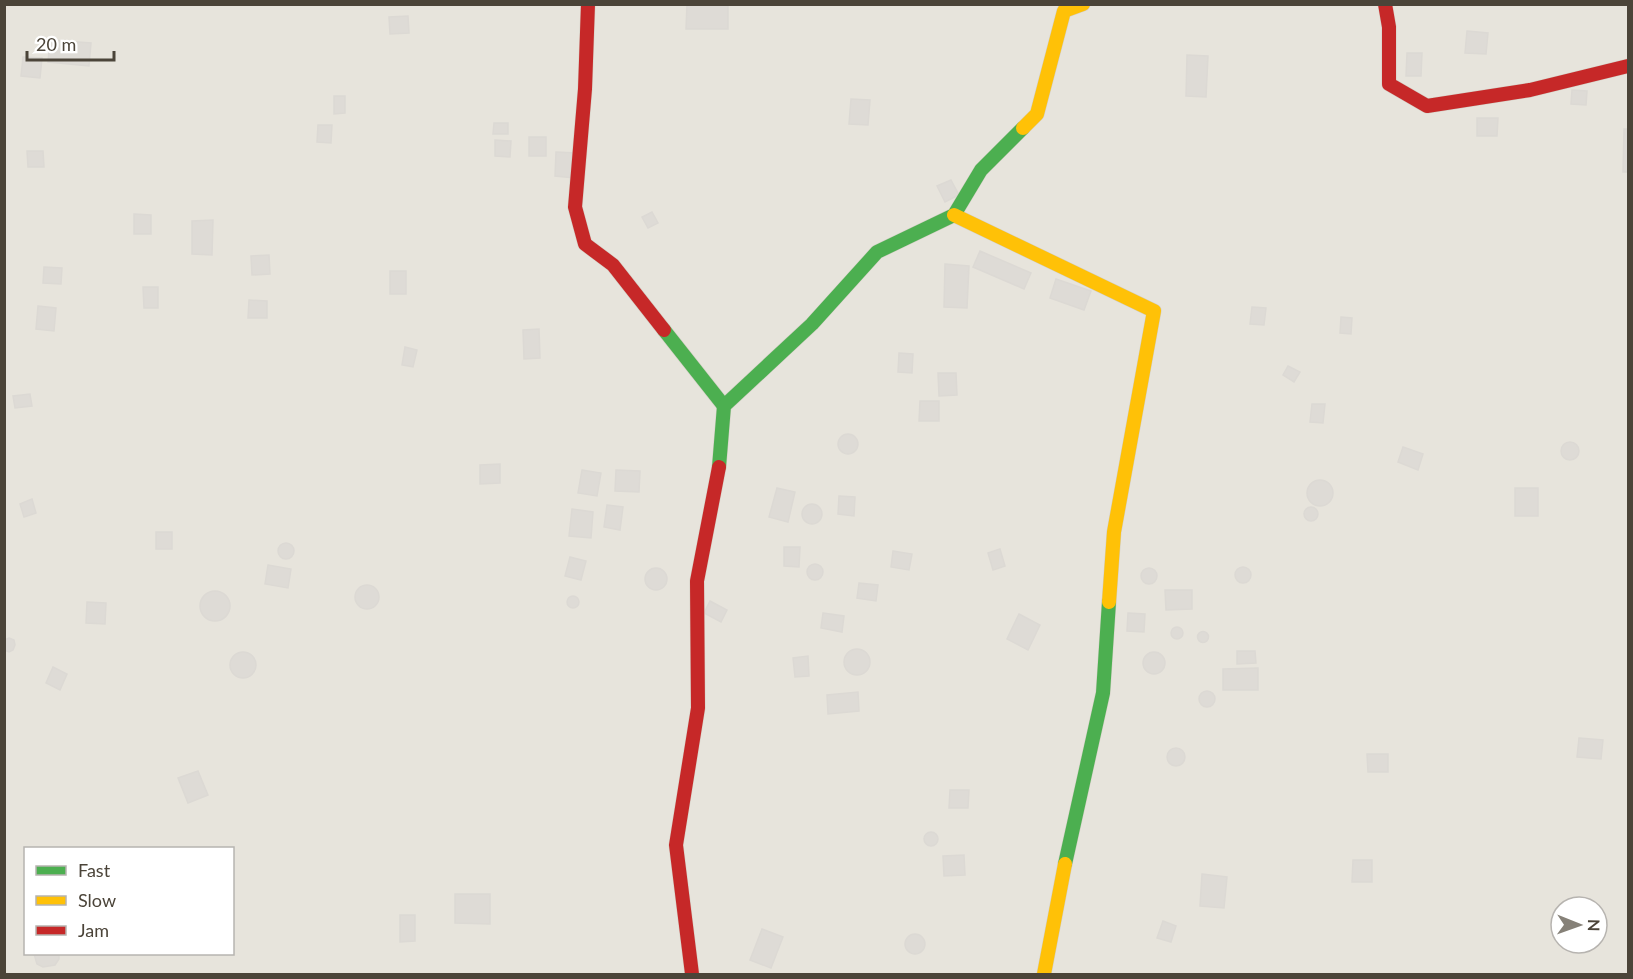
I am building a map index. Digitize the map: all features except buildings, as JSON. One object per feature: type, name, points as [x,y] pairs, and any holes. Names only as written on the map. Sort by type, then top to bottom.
[{"type":"street","points":[[588,4],[585,89],[576,207],[585,244],[613,265],[724,406]]},
{"type":"street","points":[[692,975],[676,845],[698,708],[697,580],[719,470],[724,406],[812,324],[877,252],[954,215],[981,170],[1037,114],[1064,11],[1083,4]]},
{"type":"street","points":[[1385,4],[1389,27],[1389,84],[1427,106],[1530,90],[1629,66]]},
{"type":"street","points":[[954,215],[1154,311],[1114,532],[1104,693],[1061,883],[1044,975]]},
{"type":"shaded area","points":[[5,5],[1628,5],[1628,974],[5,974]]},
{"type":"traffic: fast","points":[[719,467],[724,406],[812,324],[877,252],[954,215],[981,170],[1023,128]]},
{"type":"traffic: fast","points":[[664,330],[724,406]]},
{"type":"traffic: fast","points":[[1065,864],[1103,693],[1109,602]]},
{"type":"traffic: slow","points":[[1023,128],[1037,114],[1064,11],[1083,4]]},
{"type":"traffic: slow","points":[[954,215],[1154,311],[1114,532],[1109,602]]},
{"type":"traffic: slow","points":[[1044,974],[1065,864]]},
{"type":"traffic: jam","points":[[588,4],[585,89],[575,207],[585,244],[613,265],[664,330]]},
{"type":"traffic: jam","points":[[1385,4],[1389,27],[1389,84],[1427,106],[1530,90],[1628,66]]},
{"type":"traffic: jam","points":[[692,974],[676,845],[698,708],[697,581],[719,467]]}]
